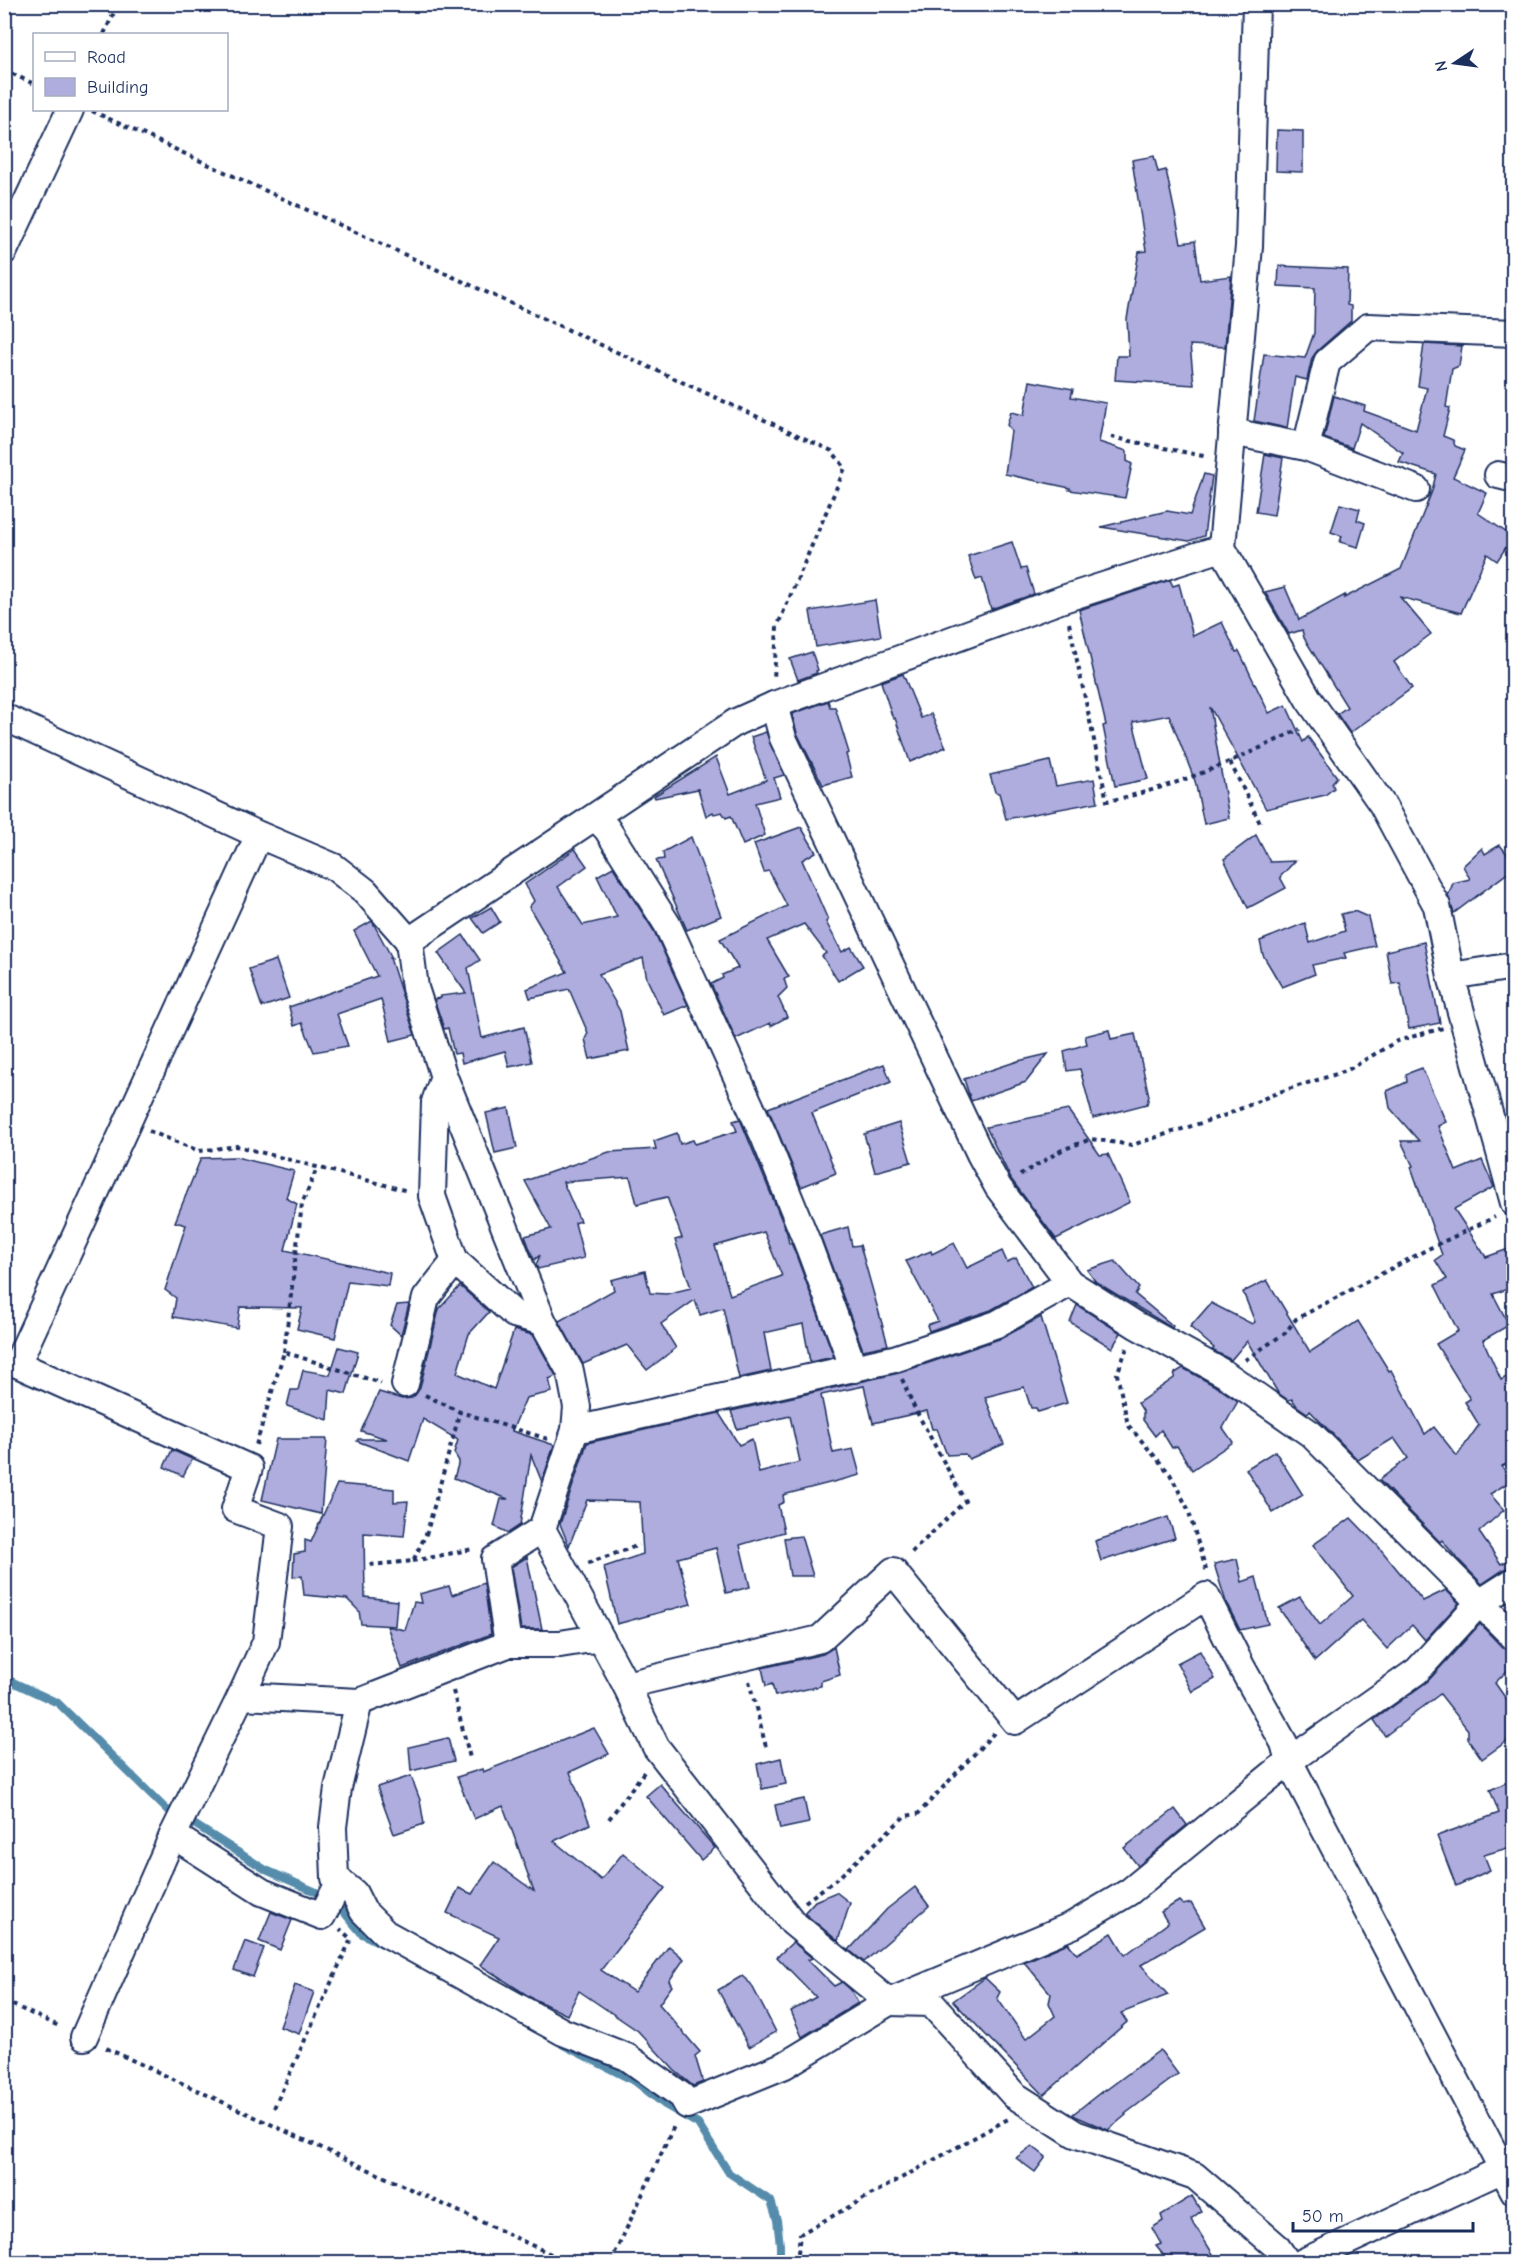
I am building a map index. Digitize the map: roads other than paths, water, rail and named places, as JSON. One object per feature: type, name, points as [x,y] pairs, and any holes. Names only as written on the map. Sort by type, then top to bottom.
[{"type":"street","points":[[1256,4],[1249,246],[1222,548],[1309,700],[1382,804],[1437,906],[1451,976],[1508,1208]]},
{"type":"street","points":[[4,251],[70,111]]},
{"type":"street","points":[[1306,447],[1326,362],[1368,327],[1514,333]]},
{"type":"street","points":[[1232,432],[1306,447],[1416,489]]},
{"type":"street","points":[[410,941],[736,722],[774,705],[1063,599],[1222,548]]},
{"type":"street","points":[[774,705],[783,738],[980,1154],[998,1187],[1070,1283],[1136,1325],[1225,1374],[1311,1434],[1430,1552],[1478,1604],[1514,1637]]},
{"type":"street","points":[[4,717],[259,835],[334,867],[365,891],[410,941],[415,988],[444,1077],[543,1322],[570,1371],[577,1407],[576,1430],[542,1528],[495,1559],[508,1644]]},
{"type":"street","points":[[596,817],[607,829],[667,924],[764,1136],[809,1247],[854,1369]]},
{"type":"street","points":[[84,2037],[174,1833],[242,1696],[266,1642],[280,1526],[236,1509],[249,1468],[17,1364],[259,835]]},
{"type":"street","points":[[1451,976],[1514,966]]},
{"type":"street","points":[[444,1077],[435,1102],[432,1196],[455,1261],[514,1314],[543,1322]]},
{"type":"street","points":[[405,1384],[426,1298],[455,1261]]},
{"type":"street","points":[[576,1430],[894,1359],[997,1324],[1070,1283]]},
{"type":"street","points":[[542,1528],[626,1685],[656,1747],[793,1923],[889,2002],[931,2003],[1014,2095],[1075,2134],[1195,2176],[1276,2246],[1287,2262]]},
{"type":"street","points":[[626,1685],[820,1639],[893,1571],[1016,1721],[1206,1596],[1241,1666],[1284,1743],[1289,1761],[1509,2175],[1303,2262]]},
{"type":"street","points":[[359,1702],[338,1788],[333,1827],[335,1878],[339,1884],[354,1893],[363,1911],[385,1933],[563,2032],[627,2057],[682,2096],[687,2105],[785,2065],[889,2002],[1073,1925],[1129,1892],[1289,1761],[1417,1671],[1478,1604],[1514,1581]]},
{"type":"street","points":[[242,1696],[359,1702],[508,1644],[560,1644],[601,1639]]},
{"type":"street","points":[[174,1833],[262,1892],[323,1915],[339,1884]]},
{"type":"waterway","points":[[4,1678],[58,1703],[166,1809],[266,1870],[323,1895],[342,1910],[362,1934],[382,1944]]},
{"type":"waterway","points":[[563,2045],[636,2082],[665,2105],[698,2124],[729,2173],[771,2201],[777,2220],[780,2262]]}]
